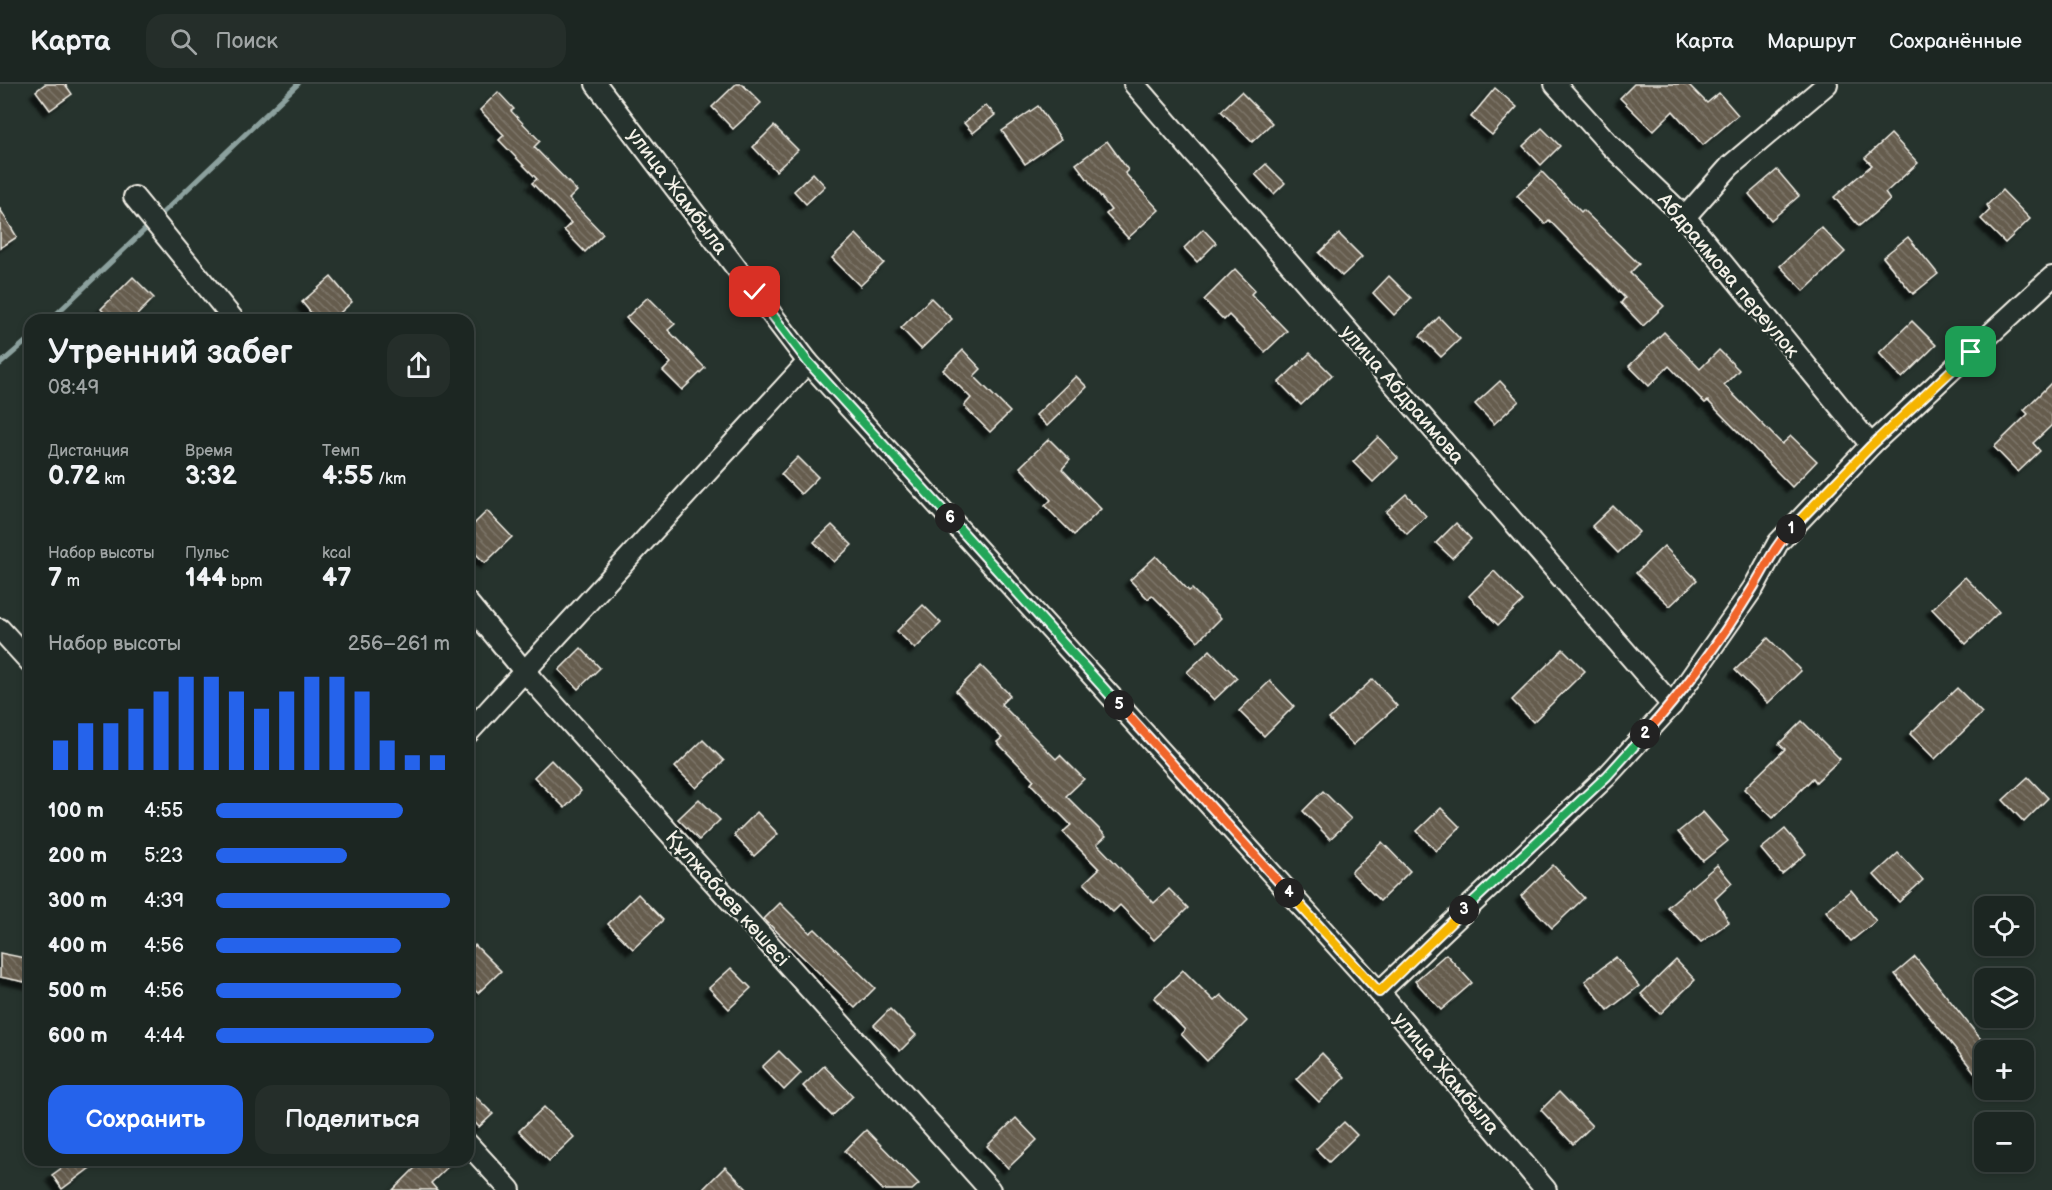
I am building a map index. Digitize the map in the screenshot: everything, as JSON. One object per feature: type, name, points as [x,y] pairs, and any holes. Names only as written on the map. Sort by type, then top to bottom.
[{"type":"street","name":"улица Жамбыла","points":[[596,84],[808,362],[1379,992],[1546,1190]]},
{"type":"street","name":"улица Абдраимова","points":[[1134,84],[1672,705]]},
{"type":"street","name":"Абдраимова переулок","points":[[1555,84],[1610,145],[1685,217],[1871,446]]},
{"type":"street","points":[[1685,217],[1730,166],[1827,84]]},
{"type":"street","points":[[136,200],[229,314]]},
{"type":"street","points":[[1379,992],[1607,776],[1672,705],[1754,587],[1778,543],[1871,446],[2052,277]]},
{"type":"street","points":[[474,726],[808,362]]},
{"type":"street","name":"Құлжабаев көшесі","points":[[474,610],[524,671],[990,1190]]},
{"type":"street","points":[[0,629],[24,656]]},
{"type":"street","points":[[474,1151],[510,1190]]},
{"type":"building","points":[[45,84],[65,84],[72,94],[50,110],[36,91]]},
{"type":"building","points":[[736,84],[742,84],[761,103],[733,129],[712,107]]},
{"type":"building","points":[[1634,84],[1688,84],[1707,103],[1719,93],[1738,115],[1703,145],[1673,111],[1653,131],[1620,98]]},
{"type":"building","points":[[1495,88],[1517,107],[1492,135],[1471,117]]},
{"type":"building","points":[[498,92],[514,109],[511,111],[540,141],[534,147],[577,191],[569,199],[603,234],[585,252],[564,230],[571,223],[532,183],[537,179],[499,140],[504,135],[480,110]]},
{"type":"building","points":[[1241,92],[1272,123],[1252,142],[1221,111]]},
{"type":"building","points":[[986,105],[995,115],[973,133],[964,123]]},
{"type":"building","points":[[1038,106],[1061,139],[1025,164],[1002,131]]},
{"type":"building","points":[[774,126],[798,150],[776,171],[753,147]]},
{"type":"building","points":[[1542,128],[1560,146],[1541,165],[1523,146]]},
{"type":"building","points":[[1891,134],[1918,163],[1885,193],[1890,200],[1859,226],[1834,197],[1872,165],[1865,158]]},
{"type":"building","points":[[1107,141],[1128,170],[1125,173],[1159,210],[1128,238],[1106,214],[1111,210],[1076,164]]},
{"type":"building","points":[[1266,164],[1285,183],[1274,194],[1255,174]]},
{"type":"building","points":[[1777,170],[1799,196],[1771,220],[1749,194]]},
{"type":"building","points":[[1542,172],[1581,212],[1583,210],[1639,264],[1630,273],[1664,306],[1643,326],[1621,303],[1625,298],[1549,220],[1545,224],[1517,196]]},
{"type":"building","points":[[813,173],[825,186],[806,204],[794,191]]},
{"type":"building","points":[[2002,190],[2030,219],[2005,243],[1981,219],[1990,210],[1987,205]]},
{"type":"building","points":[[0,209],[17,237],[0,248]]},
{"type":"building","points":[[1821,227],[1845,252],[1804,291],[1780,266]]},
{"type":"building","points":[[1203,229],[1216,243],[1197,262],[1184,248]]},
{"type":"building","points":[[856,234],[884,263],[860,286],[832,258]]},
{"type":"building","points":[[1339,234],[1362,257],[1342,276],[1319,253]]},
{"type":"building","points":[[1908,237],[1938,274],[1913,294],[1883,257]]},
{"type":"building","points":[[1235,269],[1255,290],[1251,294],[1287,331],[1265,352],[1229,315],[1224,320],[1204,300]]},
{"type":"building","points":[[1389,276],[1411,298],[1394,315],[1373,293]]},
{"type":"building","points":[[133,277],[154,298],[138,314],[106,314],[101,309]]},
{"type":"building","points":[[331,277],[352,302],[339,314],[312,314],[302,302]]},
{"type":"building","points":[[648,297],[675,324],[668,330],[705,368],[682,390],[663,371],[671,363],[626,318]]},
{"type":"building","points":[[931,298],[952,319],[921,349],[901,328]]},
{"type":"building","points":[[1439,317],[1460,339],[1441,357],[1420,336]]},
{"type":"building","points":[[1912,321],[1936,345],[1902,378],[1879,353]]},
{"type":"building","points":[[1664,332],[1700,369],[1719,350],[1739,370],[1724,385],[1782,444],[1791,436],[1817,461],[1792,487],[1708,401],[1705,403],[1669,366],[1649,386],[1629,366]]},
{"type":"building","points":[[963,350],[981,369],[974,376],[1010,412],[990,432],[964,406],[971,398],[943,370]]},
{"type":"building","points":[[1310,353],[1332,375],[1301,405],[1279,382]]},
{"type":"building","points":[[1076,376],[1087,387],[1047,426],[1036,415]]},
{"type":"building","points":[[1500,381],[1519,401],[1494,424],[1475,404]]},
{"type":"building","points":[[2052,382],[2052,425],[2033,443],[2040,451],[2018,472],[1994,447],[2028,414],[2024,410]]},
{"type":"building","points":[[1378,437],[1398,458],[1373,482],[1353,462]]},
{"type":"building","points":[[1049,439],[1070,460],[1062,469],[1101,509],[1074,535],[1045,506],[1051,500],[1020,467]]},
{"type":"building","points":[[798,457],[818,477],[801,494],[781,474]]},
{"type":"building","points":[[1406,494],[1426,516],[1407,534],[1386,512]]},
{"type":"building","points":[[1613,506],[1639,532],[1618,553],[1592,526]]},
{"type":"building","points":[[487,511],[512,537],[485,563],[474,552],[474,524]]},
{"type":"building","points":[[1456,523],[1471,539],[1452,558],[1436,543]]},
{"type":"building","points":[[832,525],[852,545],[834,562],[814,542]]},
{"type":"building","points":[[1664,546],[1697,580],[1670,606],[1636,573]]},
{"type":"building","points":[[1156,556],[1189,591],[1192,589],[1221,618],[1198,641],[1152,595],[1148,599],[1130,580]]},
{"type":"building","points":[[1494,571],[1523,601],[1498,625],[1469,596]]},
{"type":"building","points":[[1965,577],[1999,612],[1966,644],[1932,609]]},
{"type":"building","points":[[923,605],[941,623],[915,649],[897,631]]},
{"type":"building","points":[[1768,638],[1801,671],[1768,703],[1735,670]]},
{"type":"building","points":[[581,648],[600,668],[578,689],[559,670]]},
{"type":"building","points":[[1563,649],[1585,671],[1533,722],[1512,700]]},
{"type":"building","points":[[1210,650],[1237,678],[1214,700],[1187,672]]},
{"type":"building","points":[[981,666],[1010,695],[1001,704],[1056,759],[1060,755],[1084,779],[1066,796],[1106,836],[1097,844],[1154,903],[1169,889],[1188,908],[1154,940],[1120,905],[1113,912],[1084,883],[1099,869],[1063,832],[1071,825],[1031,784],[1034,780],[997,742],[1002,738],[956,691]]},
{"type":"building","points":[[1373,679],[1397,706],[1353,745],[1329,719]]},
{"type":"building","points":[[1270,681],[1294,706],[1264,736],[1239,711]]},
{"type":"building","points":[[1957,688],[1982,713],[1935,759],[1910,734]]},
{"type":"building","points":[[1802,721],[1840,759],[1816,782],[1813,778],[1773,818],[1744,789],[1785,749],[1779,744]]},
{"type":"building","points":[[703,740],[724,761],[696,788],[675,767]]},
{"type":"building","points":[[551,760],[581,791],[565,808],[534,777]]},
{"type":"building","points":[[2028,777],[2048,798],[2024,822],[2003,800]]},
{"type":"building","points":[[1323,791],[1351,819],[1330,839],[1303,811]]},
{"type":"building","points":[[699,799],[720,820],[699,840],[678,819]]},
{"type":"building","points":[[1441,808],[1460,827],[1436,851],[1417,831]]},
{"type":"building","points":[[757,812],[778,834],[754,856],[734,835]]},
{"type":"building","points":[[1703,812],[1728,841],[1703,861],[1678,832]]},
{"type":"building","points":[[1785,829],[1806,854],[1782,874],[1761,849]]},
{"type":"building","points":[[1382,842],[1410,871],[1380,901],[1351,872]]},
{"type":"building","points":[[1898,853],[1923,880],[1899,902],[1874,875]]},
{"type":"building","points":[[1553,865],[1584,898],[1552,928],[1521,896]]},
{"type":"building","points":[[1717,865],[1732,883],[1715,899],[1729,922],[1701,942],[1667,907]]},
{"type":"building","points":[[1851,890],[1876,921],[1851,941],[1826,911]]},
{"type":"building","points":[[638,894],[663,920],[633,949],[608,924]]},
{"type":"building","points":[[780,903],[810,933],[815,929],[875,988],[855,1008],[764,919]]},
{"type":"building","points":[[474,946],[501,971],[478,993],[474,989]]},
{"type":"building","points":[[0,953],[24,958],[24,982],[0,977]]},
{"type":"building","points":[[1446,954],[1472,983],[1441,1010],[1415,981]]},
{"type":"building","points":[[1616,957],[1639,986],[1608,1010],[1585,981]]},
{"type":"building","points":[[1915,957],[1982,1040],[1974,1040],[1974,1072],[1895,974]]},
{"type":"building","points":[[1676,960],[1695,980],[1660,1014],[1641,994]]},
{"type":"building","points":[[731,968],[751,988],[729,1009],[709,988]]},
{"type":"building","points":[[1183,970],[1214,1001],[1221,995],[1247,1021],[1207,1061],[1181,1034],[1185,1030],[1154,998]]},
{"type":"building","points":[[890,1009],[916,1035],[900,1051],[874,1025]]},
{"type":"building","points":[[779,1051],[801,1073],[784,1090],[762,1067]]},
{"type":"building","points":[[1322,1053],[1345,1077],[1319,1102],[1296,1079]]},
{"type":"building","points":[[824,1066],[853,1096],[832,1116],[803,1086]]},
{"type":"building","points":[[1559,1092],[1592,1126],[1573,1144],[1541,1110]]},
{"type":"building","points":[[474,1095],[493,1114],[479,1127],[474,1122]]},
{"type":"building","points":[[544,1107],[574,1137],[549,1161],[519,1131]]},
{"type":"building","points":[[1016,1118],[1037,1140],[1008,1168],[987,1146]]},
{"type":"building","points":[[1344,1122],[1357,1135],[1329,1162],[1316,1149]]},
{"type":"building","points":[[866,1130],[919,1184],[912,1190],[883,1190],[845,1151]]},
{"type":"building","points":[[65,1166],[88,1166],[90,1168],[62,1189],[52,1175]]},
{"type":"building","points":[[417,1166],[449,1166],[431,1183],[437,1190],[393,1190]]},
{"type":"building","points":[[725,1167],[748,1190],[702,1190]]},
{"type":"waterway","points":[[56,314],[298,84]]},
{"type":"waterway","points":[[0,364],[24,343]]},
{"type":"route","points":[[755,292],[808,362],[1379,992],[1449,923],[1480,897],[1512,864],[1607,776],[1672,705],[1754,587],[1778,543],[1871,446],[1971,352]]}]
